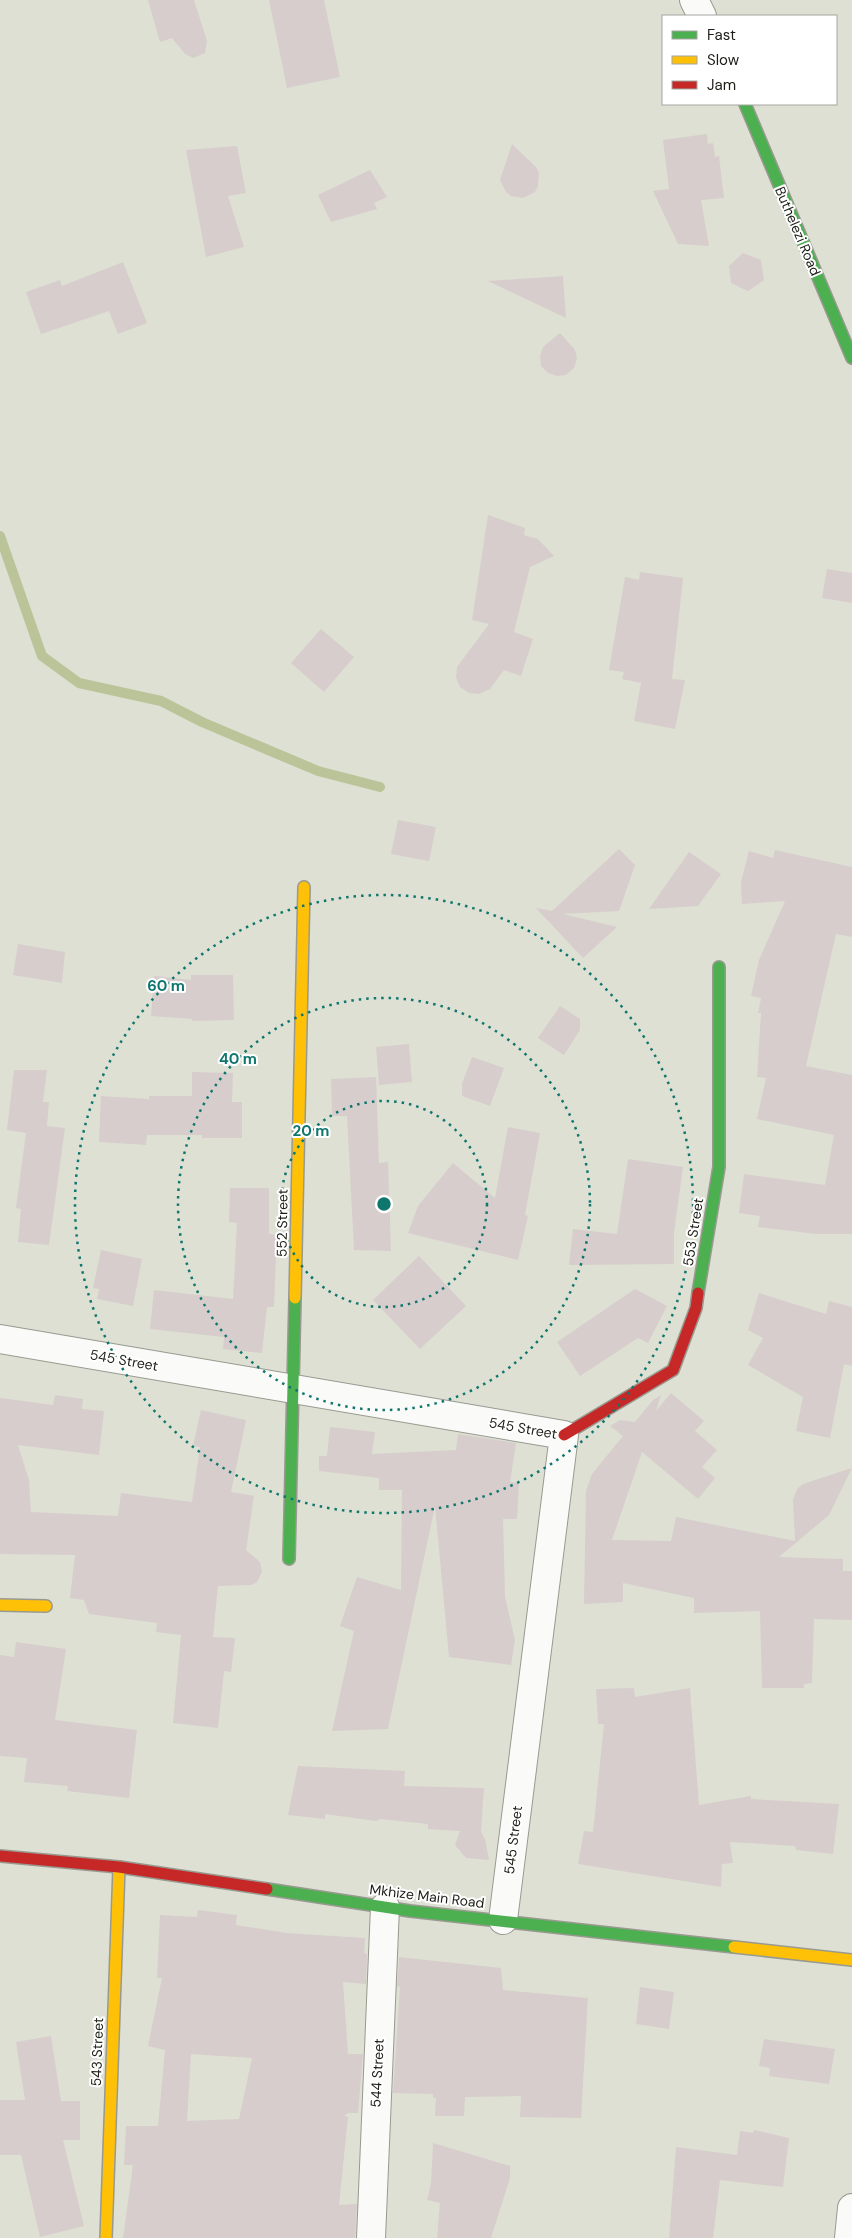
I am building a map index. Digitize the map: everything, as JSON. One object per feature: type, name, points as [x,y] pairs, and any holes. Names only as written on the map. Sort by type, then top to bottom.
[{"type":"street","points":[[694,0],[702,15]]},
{"type":"street","name":"Buthelezi Road","points":[[745,105],[852,358]]},
{"type":"street","name":"552 Street","points":[[289,1559],[304,887]]},
{"type":"street","name":"553 Street","points":[[564,1434],[673,1370],[696,1308],[719,1167],[719,967]]},
{"type":"street","name":"545 Street","points":[[0,1339],[564,1434],[503,1920]]},
{"type":"street","points":[[0,1605],[46,1606]]},
{"type":"street","name":"Mkhize Main Road","points":[[0,1856],[119,1867],[384,1907],[852,1960]]},
{"type":"street","name":"543 Street","points":[[106,2238],[119,1867]]},
{"type":"street","name":"544 Street","points":[[371,2238],[384,1907]]},
{"type":"street","points":[[849,2238],[852,2208]]},
{"type":"building","points":[[148,0],[194,0],[207,41],[205,53],[193,58],[185,54],[172,38],[160,42]]},
{"type":"building","points":[[269,0],[324,0],[340,77],[287,88]]},
{"type":"building","points":[[707,134],[708,144],[713,143],[715,157],[719,156],[724,198],[701,200],[709,246],[678,244],[653,191],[669,189],[663,140]]},
{"type":"building","points":[[512,144],[536,167],[539,173],[538,186],[535,192],[523,198],[511,196],[506,192],[500,180]]},
{"type":"building","points":[[237,146],[246,193],[228,196],[244,247],[206,257],[186,150]]},
{"type":"building","points":[[370,170],[387,197],[374,203],[377,209],[331,222],[318,195]]},
{"type":"building","points":[[743,253],[761,260],[764,280],[748,291],[731,283],[729,266]]},
{"type":"building","points":[[123,262],[147,323],[118,334],[109,311],[41,334],[26,292],[60,280],[62,286]]},
{"type":"building","points":[[563,276],[566,318],[488,281]]},
{"type":"building","points":[[560,333],[575,350],[577,359],[574,368],[566,375],[557,376],[548,373],[541,366],[540,356],[543,347]]},
{"type":"building","points":[[488,515],[525,528],[524,535],[538,539],[554,556],[530,567],[514,632],[533,639],[521,676],[504,670],[490,689],[479,694],[469,693],[460,687],[456,677],[457,667],[489,624],[472,620]]},
{"type":"building","points":[[827,569],[852,573],[852,603],[822,598]]},
{"type":"building","points":[[640,572],[683,578],[672,679],[685,680],[675,729],[634,721],[641,683],[622,679],[624,672],[609,670],[625,577],[639,580]]},
{"type":"building","points":[[321,629],[354,657],[324,692],[291,663]]},
{"type":"building","points":[[398,820],[436,827],[429,861],[391,854]]},
{"type":"building","points":[[619,849],[635,865],[619,911],[563,914],[617,927],[583,958],[536,908],[552,911]]},
{"type":"building","points":[[775,850],[852,867],[852,937],[836,934],[806,1066],[852,1075],[852,1234],[816,1234],[758,1227],[760,1216],[739,1213],[744,1174],[825,1185],[834,1135],[757,1119],[766,1078],[757,1077],[761,1013],[758,1013],[761,998],[751,996],[759,960],[785,901],[742,904],[741,882],[749,851],[773,858]]},
{"type":"building","points":[[689,852],[721,874],[698,906],[649,909]]},
{"type":"building","points":[[18,944],[65,952],[62,983],[13,975]]},
{"type":"building","points":[[191,975],[233,975],[234,1020],[192,1021],[192,1019],[151,1016],[154,976],[191,980]]},
{"type":"building","points":[[560,1006],[580,1019],[580,1030],[564,1055],[538,1038]]},
{"type":"building","points":[[409,1044],[412,1082],[379,1085],[376,1047]]},
{"type":"building","points":[[472,1057],[504,1068],[490,1106],[462,1096],[462,1084]]},
{"type":"building","points":[[14,1070],[47,1070],[43,1102],[49,1102],[47,1126],[65,1128],[49,1245],[18,1242],[21,1209],[16,1208],[26,1133],[7,1130]]},
{"type":"building","points":[[192,1072],[233,1073],[232,1102],[242,1102],[242,1138],[202,1138],[202,1135],[147,1135],[146,1145],[99,1142],[101,1096],[149,1099],[149,1096],[192,1096]]},
{"type":"building","points":[[376,1077],[379,1163],[388,1162],[391,1251],[354,1250],[347,1116],[332,1116],[331,1079]]},
{"type":"building","points":[[508,1127],[540,1133],[525,1215],[528,1216],[518,1260],[408,1233],[418,1206],[453,1163],[495,1198]]},
{"type":"building","points":[[628,1159],[683,1167],[674,1232],[674,1264],[569,1265],[573,1229],[617,1234]]},
{"type":"building","points":[[230,1188],[269,1188],[269,1234],[277,1235],[274,1307],[267,1307],[262,1353],[223,1349],[224,1337],[150,1329],[154,1290],[233,1299],[237,1223],[229,1222]]},
{"type":"building","points":[[101,1250],[142,1259],[133,1306],[97,1299],[99,1289],[93,1288]]},
{"type":"building","points":[[419,1256],[466,1306],[420,1349],[373,1300]]},
{"type":"building","points":[[635,1289],[667,1306],[648,1343],[638,1338],[580,1376],[557,1342]]},
{"type":"building","points":[[759,1293],[826,1314],[829,1301],[852,1307],[852,1366],[844,1364],[830,1438],[796,1431],[803,1397],[748,1365],[763,1338],[748,1330]]},
{"type":"building","points":[[671,1393],[704,1421],[695,1431],[717,1450],[702,1467],[715,1478],[698,1499],[642,1452],[612,1540],[671,1541],[676,1517],[795,1541],[793,1500],[797,1489],[803,1484],[852,1468],[829,1515],[779,1557],[843,1559],[843,1571],[852,1571],[852,1620],[814,1619],[812,1683],[804,1684],[804,1688],[762,1688],[760,1611],[694,1613],[694,1598],[623,1583],[623,1602],[584,1604],[586,1491],[592,1474],[623,1436],[610,1426],[620,1420],[635,1422],[653,1400],[661,1395],[656,1411]]},
{"type":"building","points":[[55,1395],[83,1399],[82,1409],[104,1411],[99,1455],[18,1445],[29,1480],[31,1512],[118,1516],[121,1493],[192,1502],[200,1447],[193,1446],[201,1410],[246,1420],[231,1492],[254,1496],[246,1550],[260,1562],[262,1572],[257,1582],[252,1585],[218,1586],[213,1637],[235,1638],[231,1672],[224,1671],[218,1728],[173,1723],[181,1635],[156,1632],[157,1623],[89,1614],[84,1600],[70,1598],[75,1555],[0,1554],[0,1398],[53,1405]]},
{"type":"building","points":[[330,1427],[375,1432],[372,1454],[456,1450],[458,1434],[516,1443],[510,1482],[519,1483],[517,1519],[503,1519],[505,1597],[515,1640],[511,1665],[449,1657],[435,1506],[388,1729],[332,1731],[354,1631],[340,1626],[357,1577],[401,1590],[402,1490],[379,1490],[379,1478],[319,1471],[319,1456],[327,1456]]},
{"type":"building","points":[[16,1642],[66,1649],[55,1720],[137,1730],[129,1798],[67,1791],[68,1786],[24,1782],[27,1758],[0,1756],[0,1655],[14,1657]]},
{"type":"building","points":[[634,1688],[635,1697],[690,1688],[699,1805],[751,1796],[751,1799],[839,1804],[833,1854],[796,1850],[795,1846],[730,1842],[733,1863],[722,1864],[721,1887],[578,1864],[584,1831],[593,1832],[604,1724],[598,1724],[596,1689]]},
{"type":"building","points":[[298,1766],[405,1771],[404,1786],[484,1788],[481,1832],[485,1839],[489,1860],[466,1858],[455,1845],[460,1831],[428,1829],[428,1824],[380,1819],[376,1821],[325,1814],[325,1819],[288,1815]]},
{"type":"building","points":[[198,1910],[237,1915],[236,1925],[287,1933],[365,1938],[364,1953],[367,1954],[366,1984],[343,1982],[348,2054],[363,2054],[358,2113],[348,2113],[344,2116],[348,2117],[339,2205],[357,2204],[355,2238],[123,2238],[133,2165],[124,2165],[126,2126],[158,2126],[165,2050],[148,2046],[162,1978],[157,1978],[160,1915],[197,1917]],"holes":[[[191,2054],[252,2058],[239,2119],[187,2121]]]},
{"type":"building","points":[[399,1957],[501,1968],[503,1990],[588,1998],[581,2118],[520,2117],[521,2096],[465,2097],[464,2116],[435,2116],[436,2098],[433,2098],[433,2094],[393,2093],[400,1987],[397,1986]]},
{"type":"building","points":[[640,1987],[674,1992],[669,2029],[636,2024]]},
{"type":"building","points":[[51,2036],[61,2101],[80,2101],[80,2140],[63,2140],[84,2226],[40,2237],[21,2155],[0,2155],[0,2100],[25,2100],[16,2042]]},
{"type":"building","points":[[764,2039],[835,2049],[829,2084],[769,2076],[770,2068],[759,2066]]},
{"type":"building","points":[[754,2130],[789,2138],[783,2187],[720,2180],[713,2238],[669,2238],[676,2147],[737,2155],[740,2131],[753,2133]]},
{"type":"building","points":[[433,2143],[510,2166],[510,2178],[491,2238],[437,2238],[440,2203],[427,2200],[431,2183]]},
{"type":"waterway","points":[[0,536],[42,656],[79,683],[161,701],[202,722],[318,771],[380,787]]},
{"type":"traffic: fast","points":[[745,105],[852,358]]},
{"type":"traffic: fast","points":[[698,1293],[719,1167],[719,967]]},
{"type":"traffic: fast","points":[[289,1559],[295,1298]]},
{"type":"traffic: fast","points":[[267,1889],[410,1911],[734,1947]]},
{"type":"traffic: slow","points":[[295,1298],[304,887]]},
{"type":"traffic: slow","points":[[0,1605],[46,1606]]},
{"type":"traffic: slow","points":[[106,2238],[119,1867]]},
{"type":"traffic: slow","points":[[734,1947],[852,1960]]},
{"type":"traffic: jam","points":[[564,1435],[673,1370],[696,1308],[698,1293]]},
{"type":"traffic: jam","points":[[0,1856],[119,1867],[267,1889]]}]
